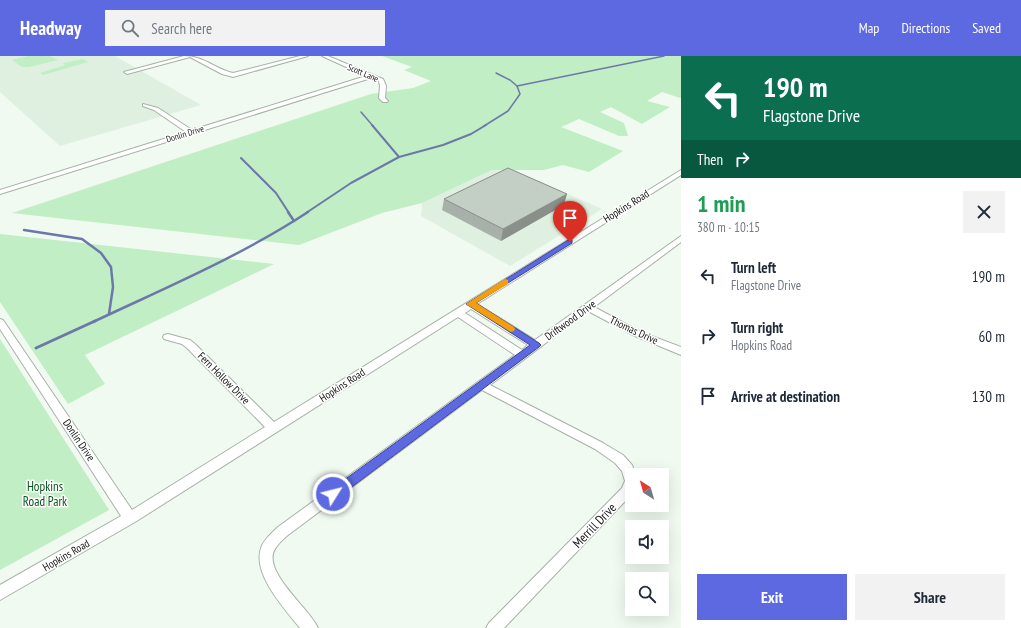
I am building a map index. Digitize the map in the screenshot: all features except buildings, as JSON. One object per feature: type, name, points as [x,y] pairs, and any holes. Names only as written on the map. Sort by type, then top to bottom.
[{"type":"street","points":[[127,72],[190,56],[224,73],[233,75],[306,56]]},
{"type":"street","points":[[277,56],[288,61]]},
{"type":"street","name":"Scott Lane","points":[[324,56],[383,81],[382,98],[385,101]]},
{"type":"street","name":"Donlin Drive","points":[[0,192],[371,76]]},
{"type":"street","points":[[145,105],[156,109],[191,132]]},
{"type":"street","name":"Hopkins Road","points":[[0,593],[130,518],[274,429],[457,312],[681,172]]},
{"type":"street","name":"Driftwood Drive","points":[[310,628],[273,581],[268,568],[266,551],[270,544],[283,531],[681,238]]},
{"type":"street","points":[[470,304],[536,345]]},
{"type":"street","name":"Thomas Drive","points":[[588,307],[638,334],[681,351]]},
{"type":"street","points":[[457,312],[523,355]]},
{"type":"street","name":"Donlin Drive","points":[[0,322],[130,518]]},
{"type":"street","name":"Fern Hollow Drive","points":[[168,337],[186,342],[191,346],[274,429]]},
{"type":"street","name":"Merrill Drive","points":[[481,385],[612,454],[619,459],[628,470],[631,481],[627,491],[494,628]]},
{"type":"shaded area","points":[[0,56],[115,56],[201,105],[60,146],[0,92]]},
{"type":"shaded area","points":[[492,170],[516,171],[602,209],[510,266],[421,216],[422,203]]},
{"type":"green space","points":[[28,56],[50,56],[58,60],[29,67],[22,67],[12,60]]},
{"type":"green space","points":[[382,56],[681,56],[681,97],[680,98],[662,92],[647,101],[670,107],[642,124],[611,107],[600,112],[624,123],[628,136],[619,136],[579,119],[561,127],[623,151],[589,172],[563,165],[544,170],[492,170],[422,203],[382,213],[299,245],[12,213],[371,94],[413,88],[431,81],[404,70],[412,67]]},
{"type":"green space","points":[[83,59],[88,62],[43,75],[40,73],[65,65],[63,63]]},
{"type":"green space","points":[[0,234],[274,264],[85,355],[105,384],[68,404],[0,302]]},
{"type":"green space","name":"Hopkins Road Park","points":[[0,339],[109,510],[0,570]]},
{"type":"waterway","points":[[517,86],[664,56]]},
{"type":"waterway","points":[[496,73],[510,80],[517,86]]},
{"type":"waterway","points":[[484,126],[508,111],[520,94],[517,86]]},
{"type":"waterway","points":[[361,112],[373,126]]},
{"type":"waterway","points":[[372,125],[399,157]]},
{"type":"waterway","points":[[399,157],[443,145],[471,134],[486,125]]},
{"type":"waterway","points":[[306,213],[351,183],[399,157]]},
{"type":"waterway","points":[[241,158],[276,193],[289,213]]},
{"type":"waterway","points":[[288,212],[294,221]]},
{"type":"waterway","points":[[294,221],[308,212]]},
{"type":"waterway","points":[[93,322],[230,257],[294,221]]},
{"type":"waterway","points":[[24,230],[82,239],[101,253],[111,267],[113,287],[109,314]]},
{"type":"waterway","points":[[36,348],[95,321]]},
{"type":"slow traffic","points":[[505,282],[470,304],[511,329]]},
{"type":"route","points":[[333,494],[536,345],[470,304],[570,242]]}]
